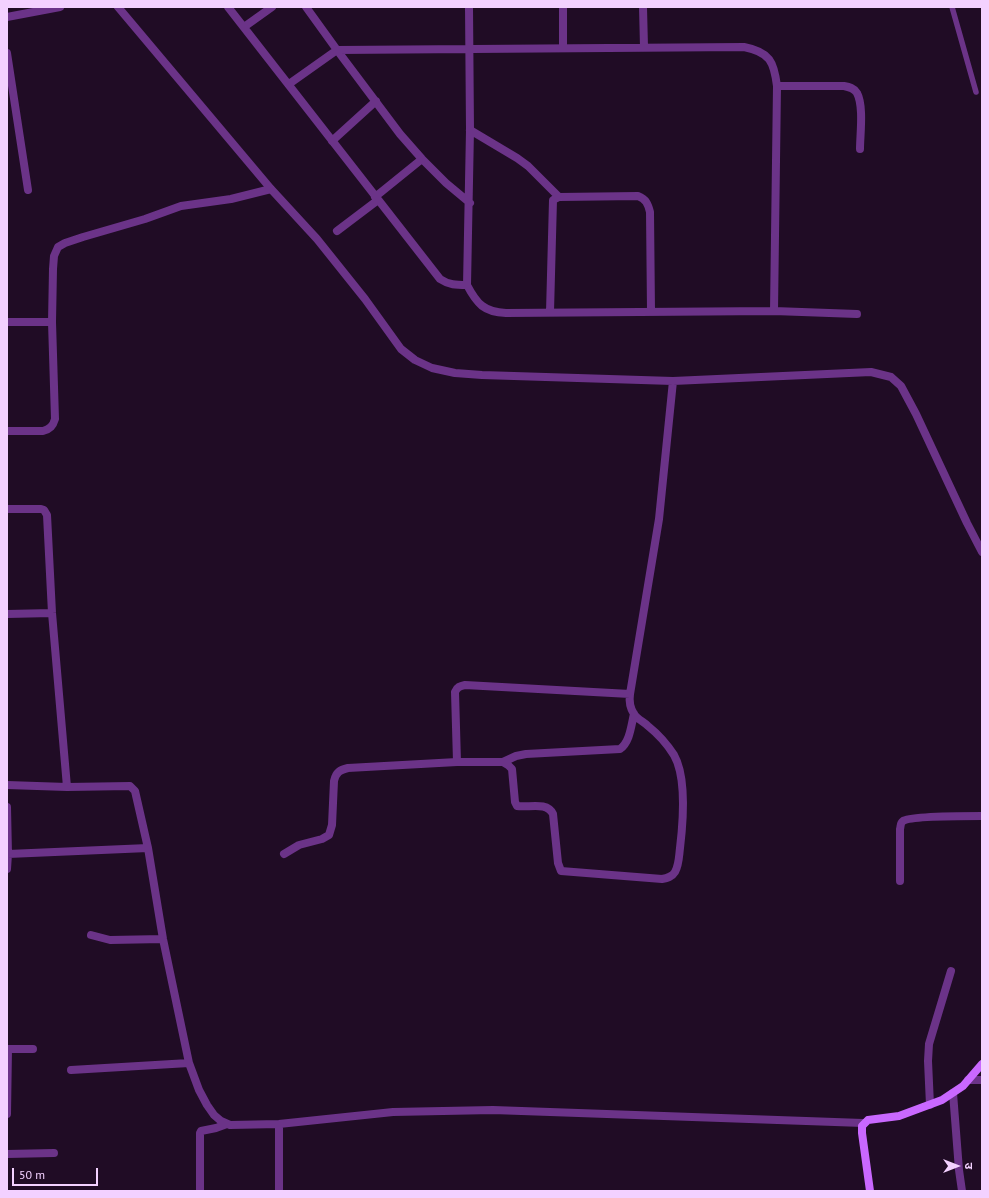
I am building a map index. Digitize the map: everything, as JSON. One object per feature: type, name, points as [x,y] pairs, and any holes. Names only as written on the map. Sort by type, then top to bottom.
[{"type":"street","points":[[7,17],[60,7]]},
{"type":"street","points":[[118,7],[271,189],[322,245],[365,299],[401,349],[415,360],[432,368],[456,373],[482,375],[673,381],[871,372],[891,377],[900,386],[916,414],[966,523],[982,552]]},
{"type":"street","points":[[228,7],[440,279],[452,285],[467,285]]},
{"type":"street","points":[[244,27],[272,7]]},
{"type":"street","points":[[306,7],[400,134],[422,159],[470,204]]},
{"type":"street","points":[[470,7],[470,204],[467,285],[479,304],[485,309],[495,312],[774,311],[857,314]]},
{"type":"street","points":[[563,7],[563,48]]},
{"type":"street","points":[[643,7],[644,48]]},
{"type":"street","points":[[289,84],[337,50],[744,47],[757,49],[765,54],[772,64],[777,86],[774,311]]},
{"type":"street","points":[[7,53],[28,190]]},
{"type":"street","points":[[777,86],[844,86],[852,88],[857,92],[860,104],[860,149]]},
{"type":"street","points":[[332,141],[376,101]]},
{"type":"street","points":[[470,130],[522,162],[559,197]]},
{"type":"street","points":[[337,231],[422,159]]},
{"type":"street","points":[[7,431],[43,431],[48,430],[53,426],[52,322],[54,256],[58,247],[83,237],[145,219],[181,206],[231,199],[271,189]]},
{"type":"street","points":[[550,312],[552,202],[554,198],[638,196],[644,198],[648,203],[650,212],[652,311]]},
{"type":"street","points":[[7,322],[52,322]]},
{"type":"street","points":[[503,762],[512,769],[515,802],[517,806],[544,806],[551,810],[553,814],[558,863],[561,871],[662,879],[669,878],[675,873],[678,864],[684,809],[683,793],[678,766],[670,749],[657,734],[634,714],[629,702],[660,518],[673,381]]},
{"type":"street","points":[[7,509],[41,509],[44,510],[47,515],[52,613],[67,787]]},
{"type":"street","points":[[7,614],[52,613]]},
{"type":"street","points":[[457,762],[456,692],[457,688],[460,686],[465,685],[630,694]]},
{"type":"street","points":[[284,854],[299,845],[322,839],[329,835],[332,824],[334,781],[340,770],[348,768],[457,762],[503,762],[516,756],[526,754],[620,749],[625,746],[628,740],[634,714]]},
{"type":"street","points":[[7,785],[67,787],[130,786],[135,791],[148,848],[163,939],[189,1063],[199,1090],[214,1115],[221,1121],[230,1125],[279,1124],[393,1112],[494,1110],[864,1123],[872,1119],[899,1116],[942,1100],[968,1080],[982,1064]]},
{"type":"street","points":[[7,807],[7,869]]},
{"type":"street","points":[[900,881],[901,822],[904,820],[919,818],[982,816]]},
{"type":"street","points":[[8,854],[148,848]]},
{"type":"street","points":[[91,935],[110,940],[163,939]]},
{"type":"street","points":[[930,1105],[928,1061],[929,1044],[951,971]]},
{"type":"street","points":[[7,1114],[7,1049],[33,1049]]},
{"type":"street","points":[[71,1070],[189,1063]]},
{"type":"street","points":[[968,1080],[982,1080]]},
{"type":"street","points":[[953,1093],[962,1191]]},
{"type":"street","points":[[864,1123],[862,1126],[862,1132],[870,1191]]},
{"type":"street","points":[[200,1191],[200,1133],[201,1131],[227,1124]]},
{"type":"street","points":[[279,1124],[280,1191]]},
{"type":"street","points":[[7,1154],[54,1153]]},
{"type":"lane","points":[[952,7],[976,92]]}]
